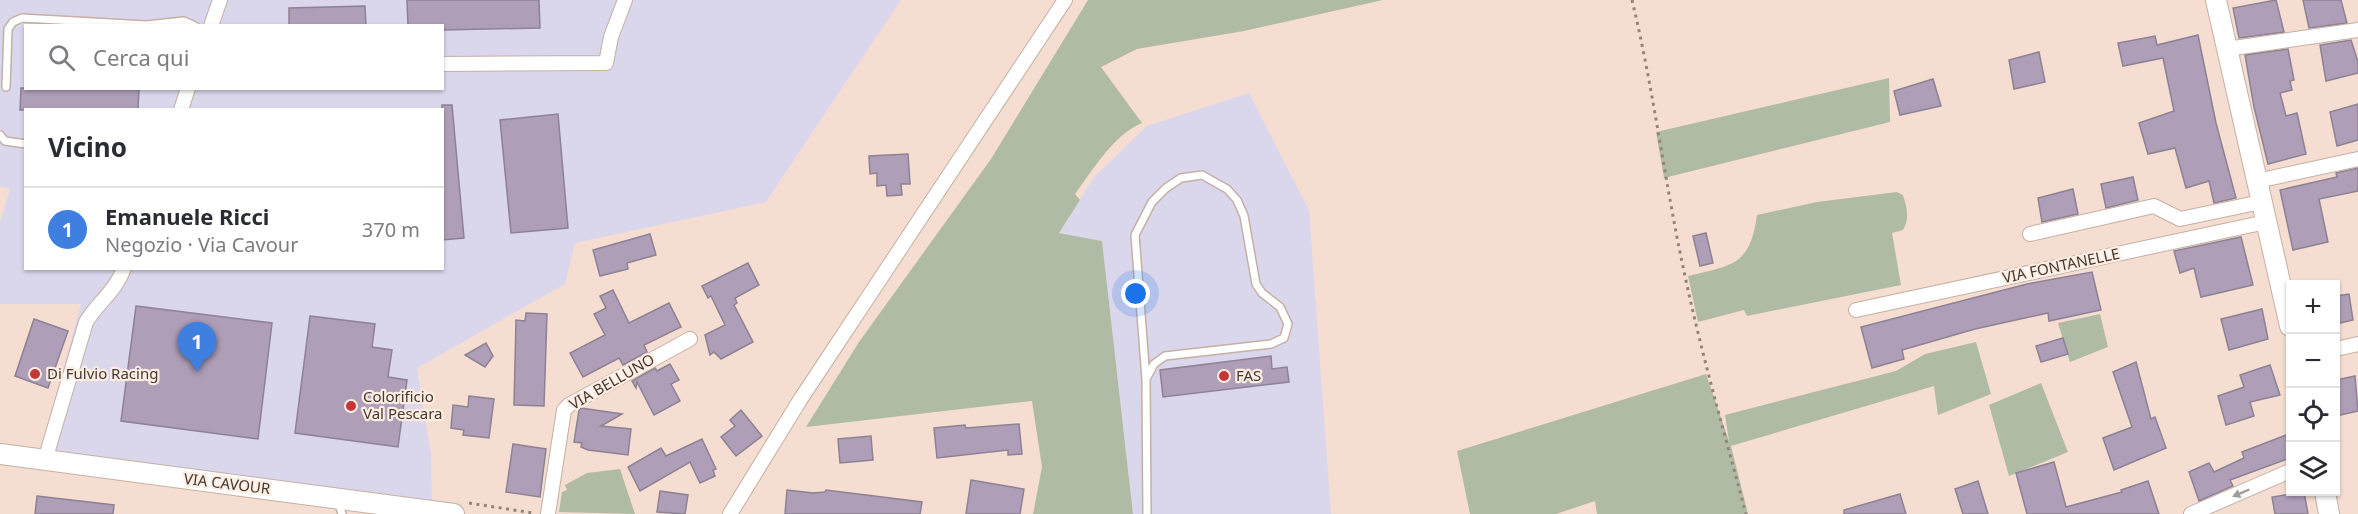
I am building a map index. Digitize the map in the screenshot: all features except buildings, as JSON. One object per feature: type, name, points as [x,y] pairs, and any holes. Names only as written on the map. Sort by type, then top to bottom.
[{"type":"street","points":[[212,24],[220,0]]},
{"type":"street","points":[[444,64],[606,63],[611,38],[625,0]]},
{"type":"street","points":[[732,513],[805,393],[1065,0]]},
{"type":"street","points":[[2216,0],[2286,309]]},
{"type":"street","points":[[2227,49],[2358,30]]},
{"type":"street","points":[[182,108],[187,90]]},
{"type":"street","points":[[2257,181],[2358,159]]},
{"type":"street","points":[[2030,234],[2154,207],[2180,219],[2261,202]]},
{"type":"street","name":"VIA FONTANELLE","points":[[1856,310],[2266,222]]},
{"type":"street","points":[[45,460],[86,322],[94,309],[114,289],[123,270]]},
{"type":"street","name":"VIA BELLUNO","points":[[548,514],[564,410],[569,405],[690,339]]},
{"type":"street","points":[[2340,348],[2358,344]]},
{"type":"street","name":"VIA CAVOUR","points":[[0,454],[339,506],[454,514]]},
{"type":"street","points":[[2191,514],[2286,473]]},
{"type":"street","points":[[2326,496],[2329,514]]},
{"type":"lane","points":[[6,87],[8,29],[13,22],[22,18],[128,24]]},
{"type":"lane","points":[[156,24],[184,21],[191,24]]},
{"type":"lane","points":[[0,135],[5,141],[24,144]]},
{"type":"lane","points":[[1146,380],[1154,364],[1165,356],[1271,344],[1284,338],[1288,324],[1280,307],[1262,293],[1256,284],[1244,216],[1237,200],[1216,180],[1202,175],[1181,178],[1166,188],[1152,202],[1135,235],[1146,380],[1147,514]]},
{"type":"path","points":[[1632,0],[1644,50],[1660,155],[1685,279],[1746,514]]},
{"type":"shaded area","points":[[0,0],[901,0],[766,202],[575,243],[565,284],[417,368],[431,454],[432,502],[41,450],[81,304],[0,304],[0,222],[10,189],[0,187]]},
{"type":"shaded area","points":[[1249,93],[1309,210],[1331,514],[1133,514],[1102,241],[1059,233],[1095,176],[1147,126]]},
{"type":"green space","points":[[1088,0],[1383,0],[1244,31],[1137,49],[1101,67],[1142,123],[1113,144],[1096,164],[1075,194],[1080,200],[1059,233],[1102,241],[1133,514],[1033,514],[1042,467],[1032,401],[806,427],[859,342],[991,159]]},
{"type":"green space","points":[[1889,78],[1890,122],[1664,178],[1656,132]]},
{"type":"green space","points":[[1897,192],[1903,195],[1907,213],[1907,221],[1903,230],[1892,233],[1901,285],[1747,316],[1744,310],[1698,322],[1688,276],[1717,269],[1737,260],[1750,244],[1757,215],[1817,202]]},
{"type":"green space","points":[[2100,314],[2108,347],[2070,362],[2058,323]]},
{"type":"green space","points":[[1976,342],[1991,394],[1938,415],[1934,386],[1731,446],[1748,514],[1597,514],[1595,501],[1556,514],[1470,514],[1457,451],[1706,374],[1729,441],[1725,415],[1896,371],[1925,354]]},
{"type":"green space","points":[[2041,383],[2068,452],[2009,476],[1989,405]]},
{"type":"green space","points":[[620,469],[635,514],[559,512],[562,492],[567,490],[565,485],[587,473]]},
{"type":"place","name":"Emanuele Ricci","points":[[197,372]]},
{"type":"place","name":"Di Fulvio Racing","points":[[35,374]]},
{"type":"place","name":"FAS","points":[[1224,376]]},
{"type":"place","name":"Colorificio Val Pescara","points":[[351,406]]}]
